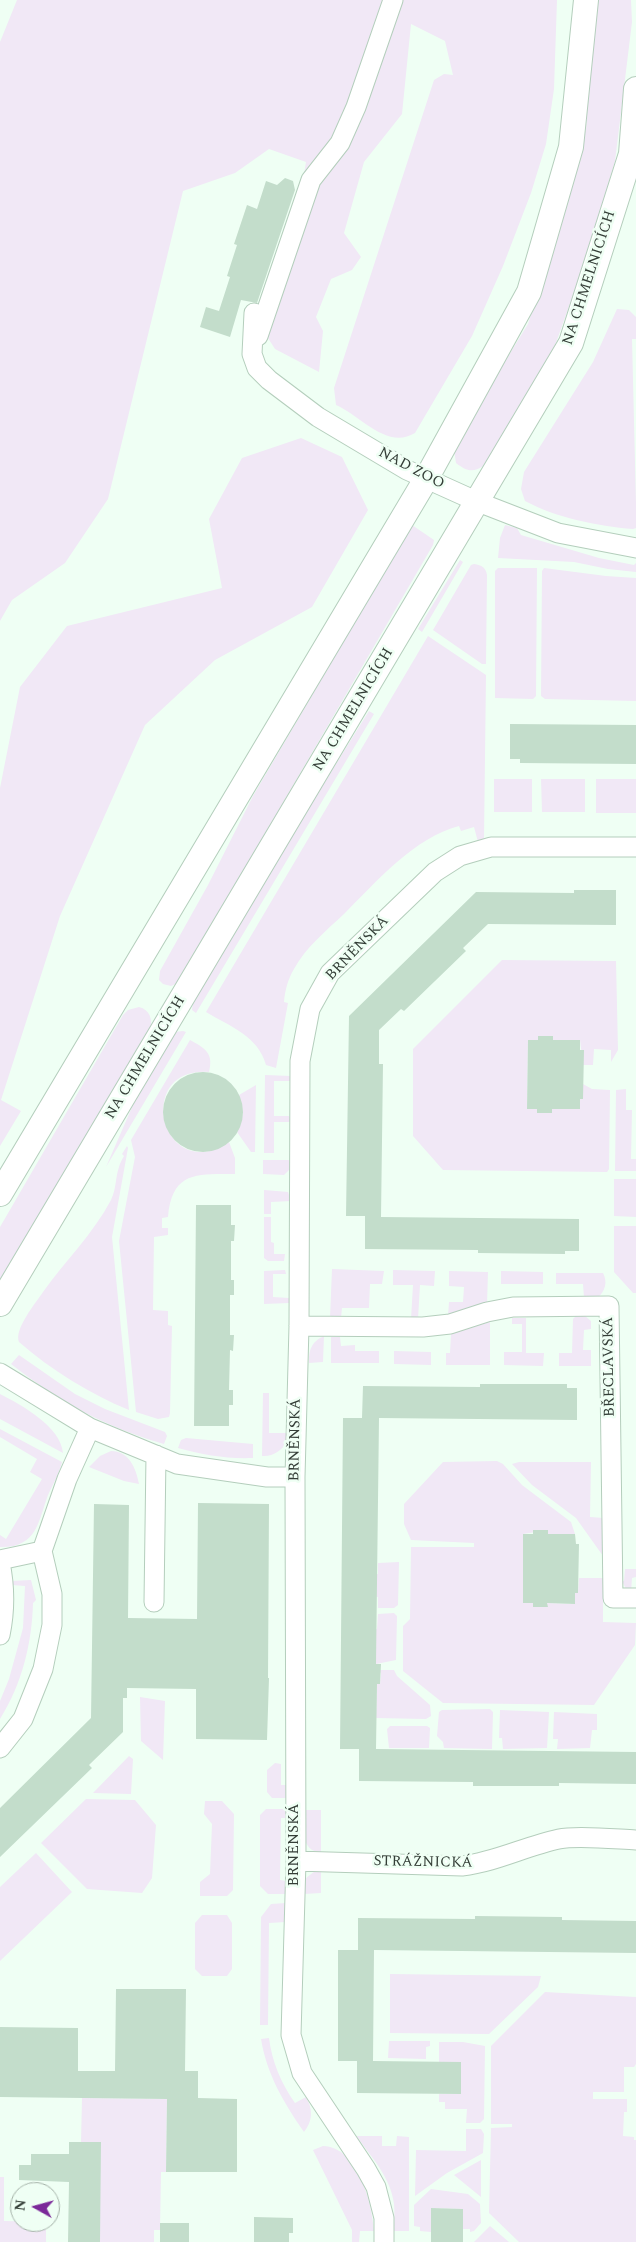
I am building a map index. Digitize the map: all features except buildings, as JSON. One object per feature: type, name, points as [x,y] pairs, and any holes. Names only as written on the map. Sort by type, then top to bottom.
[{"type":"street","points":[[252,354],[311,180],[340,143],[356,106],[393,0]]},
{"type":"street","points":[[0,1194],[426,479],[529,292],[571,147],[586,0]]},
{"type":"street","name":"NA CHMELNICÍCH","points":[[0,1304],[571,343],[631,154],[636,89]]},
{"type":"street","points":[[252,354],[254,313]]},
{"type":"street","name":"NAD ZOO","points":[[252,354],[257,368],[269,380],[318,416],[407,470],[478,502],[558,533],[636,548]]},
{"type":"street","name":"BRNĚNSKÁ","points":[[384,2242],[384,2218],[376,2187],[302,2073],[295,2055],[291,2036],[296,1861],[294,1477],[299,1326],[300,1061],[310,1010],[330,973],[435,872],[460,856],[491,847],[636,847]]},
{"type":"street","name":"BŘECLAVSKÁ","points":[[299,1326],[423,1327],[450,1324],[487,1312],[513,1307],[609,1306],[613,1598],[636,1598]]},
{"type":"street","points":[[0,1373],[90,1428],[177,1464],[267,1477],[294,1477]]},
{"type":"street","points":[[0,1748],[23,1719],[38,1683],[46,1656],[52,1625],[52,1594],[42,1551],[66,1478],[90,1428]]},
{"type":"street","points":[[154,1602],[156,1455]]},
{"type":"street","points":[[0,1635],[3,1617],[4,1582],[0,1561],[42,1551]]},
{"type":"street","name":"STRÁŽNICKÁ","points":[[296,1861],[462,1866],[483,1864],[535,1844],[562,1838],[636,1840]]},
{"type":"shaded area","points":[[17,0],[557,0],[554,89],[546,144],[531,193],[503,266],[472,336],[415,433],[405,437],[394,437],[374,430],[336,405],[334,388],[434,80],[444,74],[453,75],[445,41],[411,24],[402,114],[364,162],[344,233],[361,257],[352,270],[331,279],[316,317],[323,331],[319,372],[275,349],[259,324],[295,228],[306,162],[269,149],[235,173],[183,191],[108,499],[65,563],[12,600],[0,621],[0,42]]},
{"type":"shaded area","points":[[593,0],[631,0],[632,22],[615,161],[588,253],[552,354],[483,466],[476,470],[466,469],[456,463],[454,450],[528,324],[586,129]]},
{"type":"shaded area","points":[[617,309],[629,310],[636,317],[636,339],[632,339],[636,504],[636,528],[633,529],[605,526],[550,512],[525,501],[521,489],[524,472],[593,362]]},
{"type":"shaded area","points":[[301,438],[342,457],[368,510],[312,607],[215,660],[145,725],[60,916],[1,1100],[21,1111],[0,1146],[0,788],[20,687],[67,626],[222,588],[209,519],[242,458]]},
{"type":"shaded area","points":[[412,525],[434,540],[433,545],[178,983],[171,986],[163,984],[159,980],[160,971],[208,885],[253,796]]},
{"type":"shaded area","points":[[505,525],[517,528],[521,535],[599,558],[634,565],[636,563],[636,572],[574,562],[498,558],[500,538]]},
{"type":"shaded area","points":[[460,560],[463,562],[422,632],[418,629]]},
{"type":"shaded area","points":[[471,565],[483,567],[487,575],[486,664],[482,664],[433,630]]},
{"type":"shaded area","points":[[498,568],[537,568],[536,696],[533,699],[495,698],[495,571]]},
{"type":"shaded area","points":[[544,568],[636,578],[636,701],[545,699],[541,696],[542,571]]},
{"type":"shaded area","points":[[428,636],[486,675],[484,839],[478,842],[474,827],[461,831],[459,826],[427,840],[397,862],[317,939],[304,953],[290,977],[285,993],[284,1002],[288,1003],[276,1068],[266,1065],[262,1055],[250,1039],[206,1012]]},
{"type":"shaded area","points":[[369,711],[374,714],[196,1013],[192,1010],[193,1002],[303,817]]},
{"type":"shaded area","points":[[494,779],[532,779],[532,812],[494,812]]},
{"type":"shaded area","points":[[541,779],[585,779],[585,812],[542,812]]},
{"type":"shaded area","points":[[596,779],[636,779],[636,813],[596,813]]},
{"type":"shaded area","points":[[502,960],[616,961],[618,1050],[611,1062],[611,1050],[594,1049],[593,1065],[583,1065],[580,1040],[553,1040],[538,1036],[538,1040],[528,1040],[527,1109],[537,1109],[538,1113],[552,1113],[552,1109],[579,1109],[580,1099],[583,1099],[583,1084],[592,1089],[610,1090],[609,1169],[607,1172],[443,1170],[413,1136],[413,1049]]},
{"type":"shaded area","points":[[139,1007],[146,1010],[150,1015],[151,1029],[0,1284],[0,1227],[123,1015],[128,1010]]},
{"type":"shaded area","points":[[174,1032],[186,1032],[106,1167],[136,1098]]},
{"type":"shaded area","points":[[190,1040],[207,1052],[210,1060],[209,1072],[185,1075],[170,1087],[164,1103],[165,1122],[173,1138],[187,1149],[206,1152],[229,1142],[235,1158],[235,1174],[198,1175],[181,1183],[170,1202],[168,1217],[162,1218],[162,1228],[168,1228],[168,1235],[154,1237],[153,1310],[168,1311],[168,1325],[172,1326],[170,1413],[169,1417],[158,1419],[136,1412],[119,1241],[135,1157],[131,1140]]},
{"type":"shaded area","points":[[265,1075],[291,1076],[291,1081],[274,1081],[274,1116],[289,1116],[291,1119],[289,1122],[274,1122],[274,1153],[264,1153]]},
{"type":"shaded area","points":[[256,1085],[255,1152],[251,1152],[237,1132],[243,1114],[239,1095]]},
{"type":"shaded area","points":[[626,1089],[626,1110],[632,1110],[631,1159],[636,1159],[636,1171],[615,1171],[616,1090]]},
{"type":"shaded area","points":[[127,1146],[112,1237],[129,1410],[100,1397],[58,1372],[19,1342],[18,1337],[22,1324],[31,1310],[51,1281],[96,1224],[111,1200],[124,1156],[122,1154]]},
{"type":"shaded area","points":[[263,1160],[291,1161],[290,1169],[284,1175],[263,1174]]},
{"type":"shaded area","points":[[614,1179],[636,1179],[636,1217],[614,1216]]},
{"type":"shaded area","points":[[264,1190],[288,1192],[291,1201],[271,1202],[271,1214],[264,1214]]},
{"type":"shaded area","points":[[264,1217],[271,1217],[271,1242],[274,1243],[274,1254],[285,1254],[284,1261],[268,1261],[264,1258]]},
{"type":"shaded area","points":[[614,1226],[636,1226],[636,1293],[633,1293],[614,1272]]},
{"type":"shaded area","points":[[332,1269],[384,1271],[382,1284],[370,1284],[369,1308],[342,1308],[341,1318],[330,1318]]},
{"type":"shaded area","points":[[285,1270],[286,1274],[273,1274],[273,1297],[289,1298],[289,1303],[264,1304],[264,1271]]},
{"type":"shaded area","points":[[393,1270],[435,1271],[434,1286],[420,1285],[418,1319],[411,1319],[413,1285],[393,1285]]},
{"type":"shaded area","points":[[449,1271],[488,1272],[487,1305],[448,1316],[449,1302],[463,1302],[464,1287],[449,1286]]},
{"type":"shaded area","points":[[501,1271],[543,1272],[543,1284],[501,1284]]},
{"type":"shaded area","points":[[556,1273],[603,1273],[605,1286],[598,1298],[584,1298],[583,1284],[556,1284]]},
{"type":"shaded area","points":[[577,1315],[585,1316],[591,1321],[591,1329],[584,1330],[583,1350],[591,1350],[591,1366],[559,1366],[559,1353],[572,1353],[573,1319]]},
{"type":"shaded area","points":[[512,1318],[526,1318],[526,1353],[544,1353],[543,1366],[504,1365],[504,1352],[522,1352],[522,1324],[512,1324]]},
{"type":"shaded area","points":[[490,1322],[490,1365],[446,1365],[446,1353],[450,1353],[451,1334]]},
{"type":"shaded area","points":[[324,1336],[323,1362],[309,1363],[312,1347],[316,1341]]},
{"type":"shaded area","points":[[331,1337],[340,1337],[341,1346],[355,1345],[355,1351],[379,1351],[379,1363],[331,1363]]},
{"type":"shaded area","points":[[394,1351],[431,1352],[431,1365],[394,1364]]},
{"type":"shaded area","points":[[19,1355],[75,1394],[105,1409],[165,1432],[167,1436],[164,1444],[122,1430],[65,1402],[11,1364]]},
{"type":"shaded area","points":[[263,1393],[269,1393],[269,1433],[286,1433],[288,1441],[277,1452],[266,1456],[262,1456]]},
{"type":"shaded area","points":[[0,1394],[19,1404],[48,1426],[61,1443],[63,1453],[0,1419]]},
{"type":"shaded area","points":[[0,1429],[62,1462],[34,1532],[22,1543],[0,1547],[0,1535],[6,1539],[42,1479],[30,1472],[37,1459],[0,1437]]},
{"type":"shaded area","points":[[186,1438],[253,1444],[253,1458],[215,1456],[178,1448],[181,1440]]},
{"type":"shaded area","points":[[111,1451],[127,1457],[134,1467],[139,1484],[124,1481],[89,1467],[100,1456]]},
{"type":"shaded area","points":[[497,1461],[503,1464],[522,1485],[571,1522],[575,1534],[548,1534],[548,1530],[523,1534],[523,1603],[533,1603],[533,1607],[547,1607],[547,1603],[575,1604],[575,1593],[578,1593],[579,1578],[603,1578],[603,1622],[636,1623],[635,1645],[594,1705],[443,1703],[403,1671],[403,1626],[410,1619],[411,1547],[474,1547],[474,1543],[411,1540],[404,1524],[404,1504],[443,1462]]},
{"type":"shaded area","points":[[519,1462],[591,1462],[590,1517],[604,1518],[603,1556],[576,1518],[532,1485],[512,1464]]},
{"type":"shaded area","points":[[399,1562],[398,1605],[394,1608],[378,1608],[378,1597],[373,1597],[373,1574],[378,1574],[378,1563]]},
{"type":"shaded area","points":[[625,1569],[636,1569],[636,1577],[632,1578],[631,1592],[627,1591],[622,1581],[624,1581]]},
{"type":"shaded area","points":[[31,1580],[36,1600],[33,1603],[28,1648],[20,1677],[8,1706],[0,1719],[0,1701],[9,1679],[23,1628],[25,1586],[12,1585],[11,1581]]},
{"type":"shaded area","points":[[394,1613],[397,1616],[396,1660],[376,1664],[373,1629],[377,1629],[378,1614]]},
{"type":"shaded area","points":[[376,1670],[394,1670],[397,1676],[430,1705],[431,1716],[426,1719],[376,1718],[377,1684],[380,1684],[381,1673]]},
{"type":"shaded area","points":[[140,1697],[165,1701],[163,1760],[141,1741]]},
{"type":"shaded area","points":[[490,1709],[493,1712],[492,1749],[444,1748],[443,1742],[437,1736],[439,1712],[442,1710]]},
{"type":"shaded area","points":[[500,1710],[549,1712],[547,1748],[503,1749],[502,1738],[499,1738]]},
{"type":"shaded area","points":[[554,1712],[597,1714],[597,1730],[592,1730],[590,1748],[557,1749],[558,1739],[553,1739]]},
{"type":"shaded area","points":[[390,1726],[427,1726],[430,1728],[429,1748],[389,1748],[387,1729]]},
{"type":"shaded area","points":[[129,1756],[133,1759],[131,1794],[93,1793]]},
{"type":"shaded area","points":[[275,1763],[281,1764],[281,1785],[287,1785],[287,1798],[272,1798],[267,1792],[267,1770]]},
{"type":"shaded area","points":[[86,1799],[135,1800],[156,1825],[152,1878],[142,1893],[87,1889],[41,1843]]},
{"type":"shaded area","points":[[205,1801],[222,1801],[234,1814],[233,1890],[227,1896],[200,1896],[200,1882],[210,1874],[212,1824],[204,1814]]},
{"type":"shaded area","points":[[266,1809],[287,1809],[287,1818],[281,1818],[280,1880],[286,1881],[286,1894],[268,1894],[260,1886],[260,1815]]},
{"type":"shaded area","points":[[305,1810],[321,1810],[321,1852],[309,1848],[306,1843],[304,1830]]},
{"type":"shaded area","points":[[36,1853],[72,1892],[0,1961],[0,1887]]},
{"type":"shaded area","points":[[315,1871],[321,1871],[321,1893],[304,1894],[306,1878]]},
{"type":"shaded area","points":[[286,1903],[286,1922],[269,1923],[268,2025],[260,2025],[261,1917],[271,1904]]},
{"type":"shaded area","points":[[202,1915],[227,1915],[232,1923],[232,1969],[227,1976],[202,1976],[195,1969],[195,1923]]},
{"type":"shaded area","points":[[390,1974],[541,1976],[538,1987],[489,2034],[390,2033]]},
{"type":"shaded area","points":[[545,1992],[636,1997],[636,2064],[634,2067],[624,2067],[624,2092],[593,2092],[593,2099],[627,2099],[627,2112],[624,2112],[623,2136],[634,2137],[634,2140],[636,2140],[636,2242],[519,2242],[489,2213],[491,2128],[512,2127],[512,2124],[491,2124],[491,2046]]},
{"type":"shaded area","points":[[269,2038],[275,2064],[281,2080],[290,2095],[295,2103],[306,2097],[308,2101],[311,2115],[309,2124],[304,2132],[283,2099],[267,2065],[261,2039]]},
{"type":"shaded area","points":[[389,2041],[430,2041],[430,2046],[426,2047],[426,2059],[388,2058]]},
{"type":"shaded area","points":[[439,2042],[463,2042],[485,2046],[484,2119],[480,2123],[466,2123],[467,2109],[445,2109],[445,2102],[439,2102],[439,2094],[461,2094],[461,2062],[439,2062]]},
{"type":"shaded area","points":[[82,2098],[167,2099],[166,2172],[161,2172],[160,2230],[154,2230],[154,2242],[100,2242],[81,2142]]},
{"type":"shaded area","points":[[466,2129],[481,2129],[484,2134],[483,2153],[447,2173],[415,2196],[416,2150],[466,2151]]},
{"type":"shaded area","points":[[356,2136],[382,2136],[382,2146],[396,2146],[397,2136],[409,2137],[409,2231],[394,2231],[394,2204],[389,2185],[374,2159]]},
{"type":"shaded area","points":[[323,2146],[335,2149],[345,2156],[361,2178],[370,2206],[374,2231],[360,2231],[359,2242],[352,2242],[352,2230],[313,2150]]},
{"type":"shaded area","points":[[481,2160],[481,2197],[454,2175]]},
{"type":"shaded area","points":[[0,2177],[4,2177],[4,2221],[10,2221],[10,2232],[46,2232],[46,2242],[0,2242]]},
{"type":"shaded area","points":[[431,2189],[468,2194],[480,2204],[481,2223],[474,2231],[470,2232],[470,2229],[463,2229],[463,2209],[431,2208],[431,2232],[420,2231],[420,2227],[414,2226],[414,2205]]},
{"type":"shaded area","points":[[490,2226],[509,2242],[474,2242]]}]
